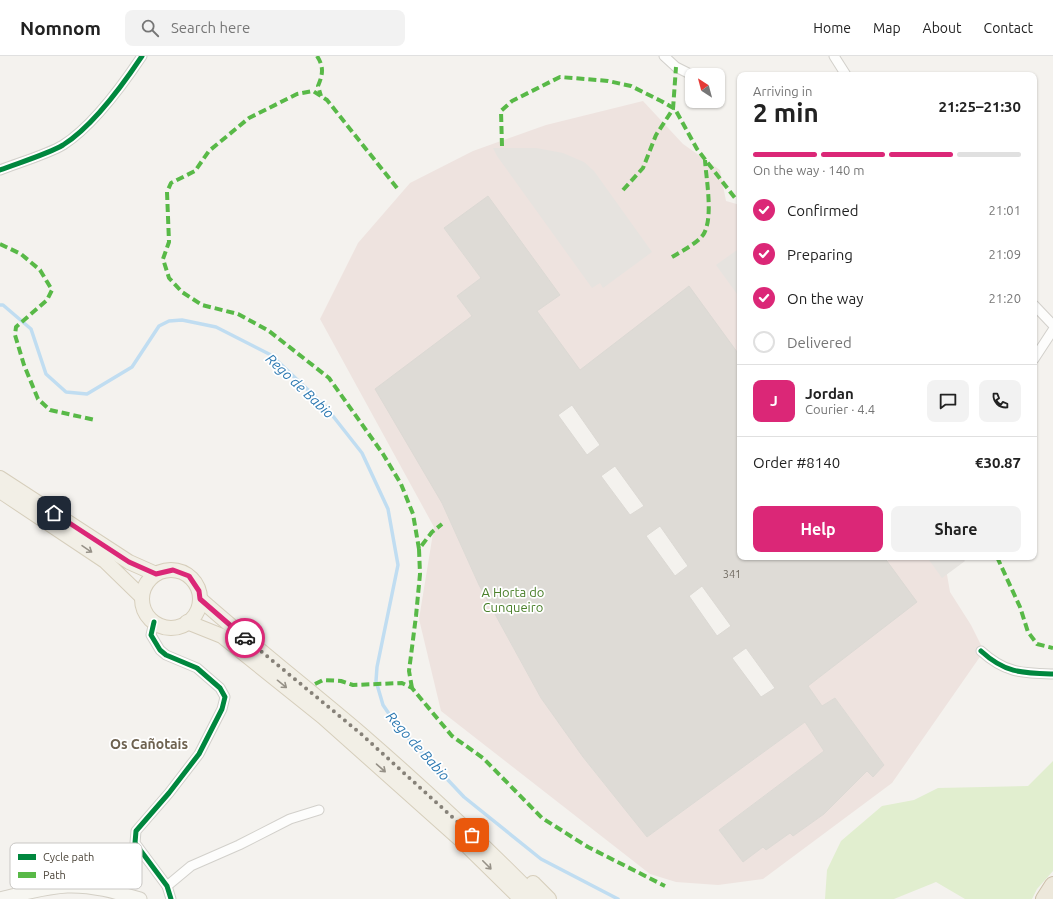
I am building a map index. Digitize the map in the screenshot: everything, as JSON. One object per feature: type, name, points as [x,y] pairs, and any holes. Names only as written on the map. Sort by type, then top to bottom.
[{"type":"highway","points":[[1044,899],[1053,885]]},
{"type":"main road","points":[[0,478],[129,562],[156,574]]},
{"type":"main road","points":[[0,491],[105,561],[142,597],[147,615],[154,622],[162,626],[170,627],[187,622],[196,612],[200,599]]},
{"type":"main road","points":[[142,597],[146,584],[156,574],[173,570],[186,574],[195,583],[200,599],[323,702],[421,788],[537,899]]},
{"type":"main road","points":[[187,622],[222,636],[323,717],[462,841],[521,899]]},
{"type":"main road","points":[[323,702],[354,718],[441,795],[549,899]]},
{"type":"main road","points":[[0,899],[42,889]]},
{"type":"main road","points":[[97,889],[140,899]]},
{"type":"street","points":[[0,170],[62,146],[105,106],[125,81],[142,56]]},
{"type":"street","points":[[664,56],[676,67],[685,72]]},
{"type":"street","points":[[834,56],[844,72]]},
{"type":"street","points":[[1037,308],[1053,325]]},
{"type":"street","points":[[1037,354],[1053,330]]},
{"type":"street","points":[[135,843],[136,831],[169,793],[199,754],[222,709],[225,698],[220,688],[197,668],[166,655],[160,650],[151,635],[154,622]]},
{"type":"street","points":[[981,651],[994,663],[1011,670],[1053,674]]},
{"type":"street","points":[[167,886],[191,866],[239,845],[290,819],[319,810]]},
{"type":"street","points":[[142,852],[167,886],[171,899]]},
{"type":"shaded area","points":[[643,101],[683,144],[720,170],[726,201],[737,204],[737,356],[582,374],[537,311],[559,295],[444,228],[481,278],[457,296],[472,316],[442,503],[479,585],[541,698],[583,757],[647,837],[805,722],[824,751],[719,830],[743,862],[763,847],[766,850],[790,833],[793,836],[824,814],[867,771],[873,777],[884,765],[835,698],[822,706],[800,675],[816,680],[916,602],[847,591],[888,561],[887,560],[945,560],[950,592],[971,625],[984,651],[892,783],[763,879],[718,885],[676,882],[650,874],[441,711],[419,619],[434,527],[320,319],[358,243],[410,183],[473,151],[546,125]]},
{"type":"shaded area","points":[[493,148],[536,148],[563,153],[584,162],[594,171],[652,252],[603,288],[600,283],[592,288],[497,156]]},
{"type":"shaded area","points":[[737,250],[737,294],[716,265]]},
{"type":"shaded area","points":[[929,560],[964,560],[965,561],[942,578]]},
{"type":"green space","points":[[1053,761],[1053,871],[1037,889],[1032,899],[965,899],[936,882],[894,899],[825,899],[827,870],[841,841],[882,806],[914,800],[938,788],[1028,786]]},
{"type":"building","points":[[488,196],[560,295],[537,311],[580,370],[689,286],[737,352],[737,560],[886,560],[917,602],[808,686],[822,706],[835,698],[884,765],[873,777],[867,771],[824,814],[793,836],[790,833],[766,850],[763,847],[743,862],[719,830],[824,751],[805,722],[647,837],[583,757],[541,698],[479,585],[442,503],[375,389],[472,316],[457,296],[481,278],[444,228]],"holes":[[[572,405],[600,445],[587,455],[558,415]],[[615,466],[644,506],[630,515],[601,476]],[[660,526],[688,566],[675,576],[646,536]],[[702,586],[731,626],[717,636],[689,596]],[[746,648],[775,688],[761,697],[732,658]]]},
{"type":"waterway","name":"Rego de Babio","points":[[0,305],[3,305],[31,329],[46,374],[66,392],[87,394],[132,367],[159,326],[169,321],[182,320],[216,327],[271,355],[325,406],[362,453],[388,509],[398,565],[377,667],[376,681],[383,705],[398,727],[464,797],[541,859],[618,899]]},
{"type":"marked path","points":[[317,56],[322,67],[322,74],[318,86],[321,96]]},
{"type":"marked path","points":[[623,190],[643,168],[656,135],[673,109],[676,67]]},
{"type":"marked path","points":[[502,146],[501,111],[512,101],[560,77],[608,81],[631,86],[675,109],[697,149],[735,198],[737,197]]},
{"type":"marked path","points":[[397,188],[327,100],[313,91],[297,94],[249,118],[209,151],[195,171],[171,183],[167,192],[169,242],[163,259],[169,278],[182,292],[202,305],[238,314],[269,331],[329,378],[383,454],[401,484],[413,514],[419,549]]},
{"type":"marked path","points":[[672,257],[697,241],[703,235],[706,228],[709,209],[705,160]]},
{"type":"marked path","points":[[0,244],[21,254],[40,270],[52,290],[47,300],[16,327],[15,335],[24,365],[38,399],[50,410],[95,420]]},
{"type":"marked path","points":[[412,688],[409,671],[420,574],[419,549],[432,532],[442,524]]},
{"type":"marked path","points":[[998,560],[1020,607],[1028,632],[1037,644],[1053,648]]},
{"type":"marked path","points":[[315,684],[323,680],[341,681],[353,685],[402,683],[412,688],[452,736],[483,758],[542,818],[588,847],[665,886]]},
{"type":"cycle path","points":[[0,170],[49,152],[63,145],[74,137],[106,105],[142,56]]},
{"type":"cycle path","points":[[135,843],[136,831],[169,793],[199,754],[222,709],[225,697],[220,688],[197,668],[166,655],[160,650],[151,635],[154,622]]},
{"type":"cycle path","points":[[981,651],[1006,668],[1022,672],[1053,674]]},
{"type":"cycle path","points":[[142,852],[167,886],[171,899]]},
{"type":"way so far","points":[[245,638],[360,733],[472,835]]},
{"type":"district","name":"Os Cañotais","points":[[149,744]]},
{"type":"route","points":[[54,513],[129,562],[156,574],[164,570],[173,570],[182,572],[189,576],[199,591],[200,599],[245,638]]},
{"type":"park label","name":"A Horta do Cunqueiro","points":[[513,600]]}]
